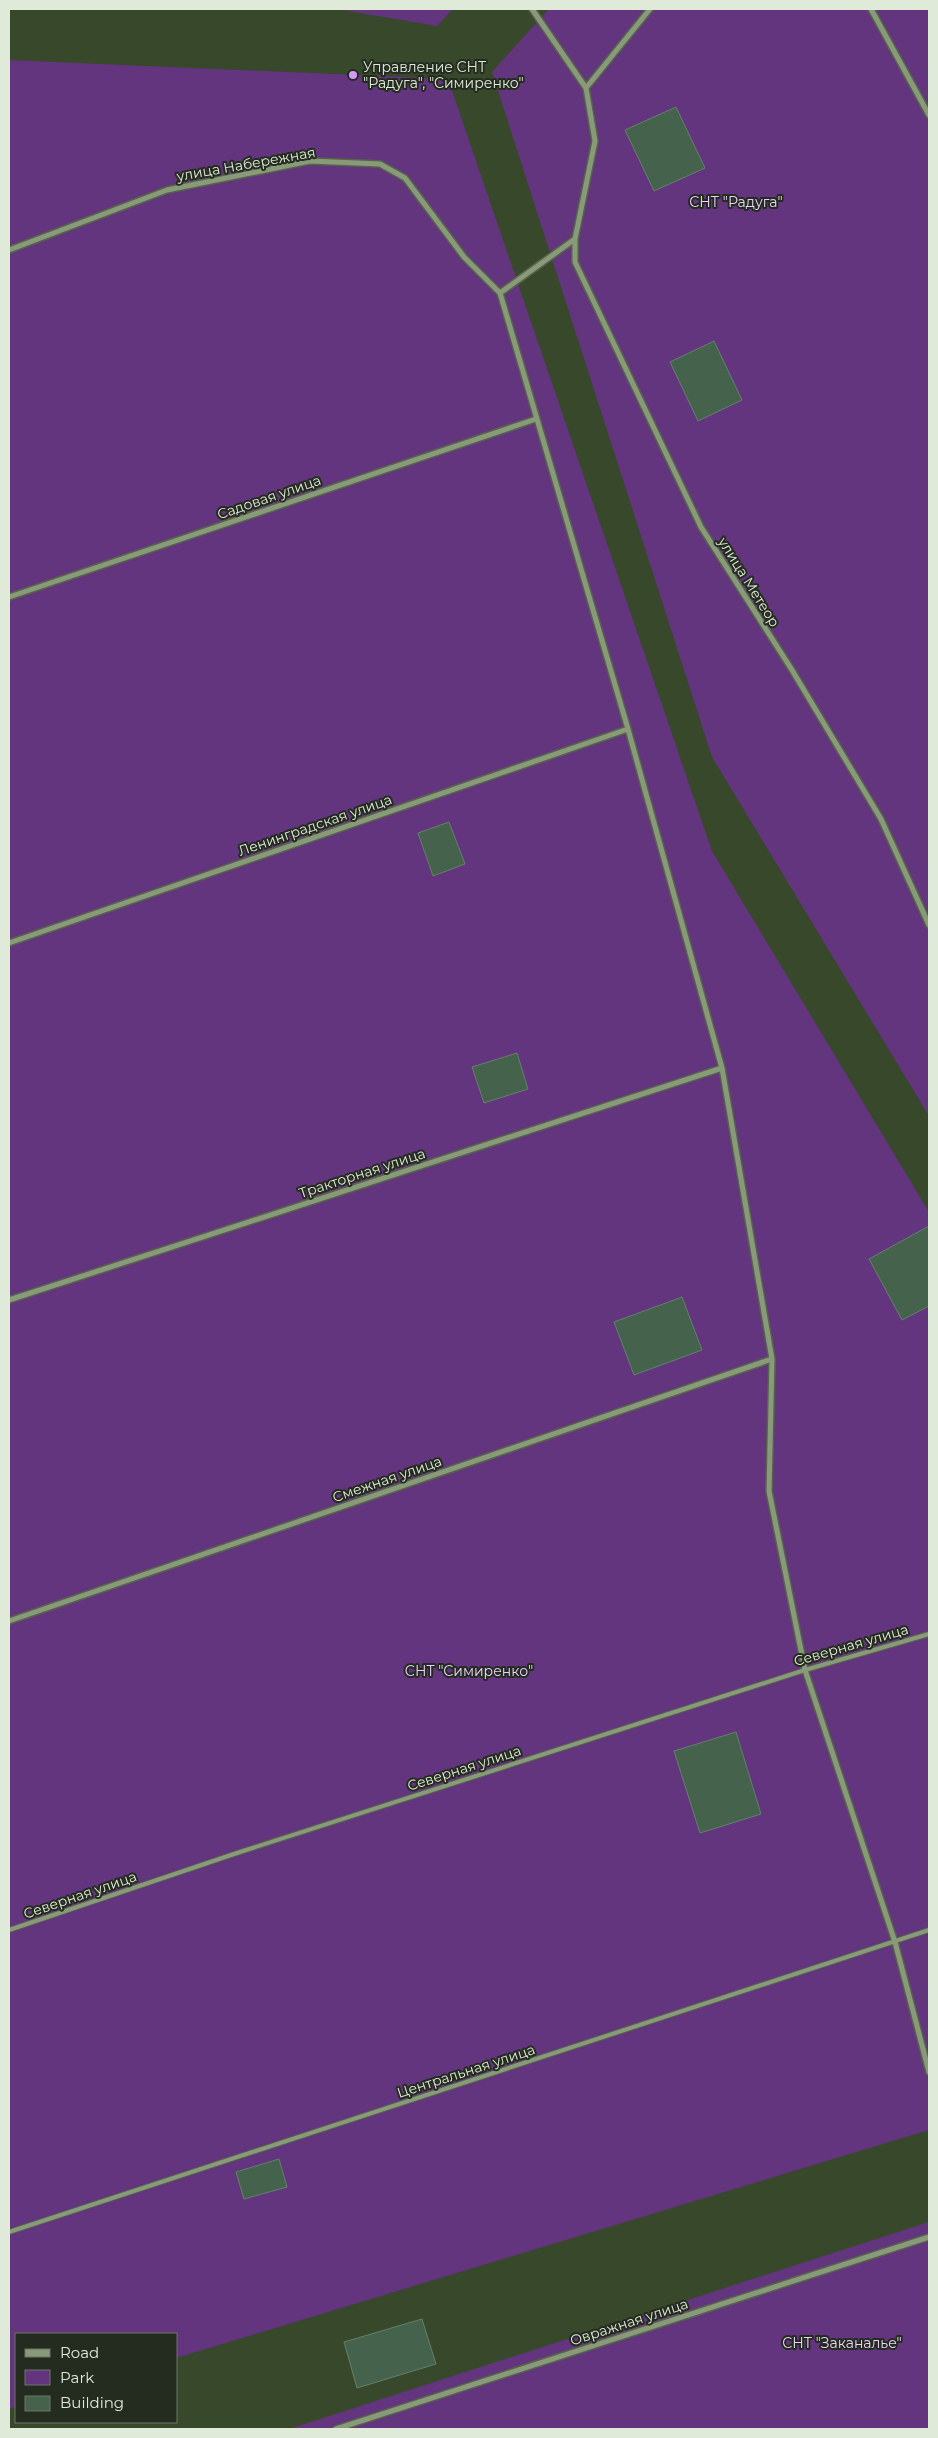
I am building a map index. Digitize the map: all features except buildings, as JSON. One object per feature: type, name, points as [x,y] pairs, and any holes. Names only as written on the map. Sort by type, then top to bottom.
[{"type":"street","points":[[532,9],[586,88],[650,9]]},
{"type":"street","points":[[871,9],[929,116]]},
{"type":"street","name":"улица Метеор","points":[[586,88],[595,141],[575,240],[575,262],[701,527],[792,670],[881,819],[929,925]]},
{"type":"street","name":"улица Набережная","points":[[9,250],[167,190],[310,161],[380,164],[405,178],[464,257],[500,294]]},
{"type":"street","points":[[575,240],[500,294],[628,729],[722,1068],[772,1359],[769,1491],[805,1670],[896,1942],[929,2072]]},
{"type":"street","name":"Садовая улица","points":[[9,597],[536,418]]},
{"type":"street","name":"Ленинградская улица","points":[[9,943],[628,729]]},
{"type":"street","name":"Тракторная улица","points":[[9,1300],[722,1068]]},
{"type":"street","name":"Смежная улица","points":[[9,1621],[772,1359]]},
{"type":"street","name":"Овражная улица","points":[[336,2429],[929,2236]]},
{"type":"lane","name":"Северная улица","points":[[9,1930],[247,1850],[805,1670],[929,1634]]},
{"type":"lane","name":"Центральная улица","points":[[9,2232],[929,1930]]},
{"type":"green space","points":[[337,9],[453,9],[437,26]]},
{"type":"green space","name":"СНТ \"Радуга\"","points":[[549,9],[929,9],[929,1116],[712,757],[492,72]]},
{"type":"green space","name":"СНТ \"Симиренко\"","points":[[9,60],[448,79],[712,851],[929,1212],[929,2130],[178,2357],[178,2333],[15,2333],[15,2406],[9,2409]]},
{"type":"green space","name":"СНТ \"Заканалье\"","points":[[929,2222],[929,2429],[289,2429]]},
{"type":"place","name":"Управление СНТ \"Радуга\", \"Симиренко\"","points":[[353,75]]}]
